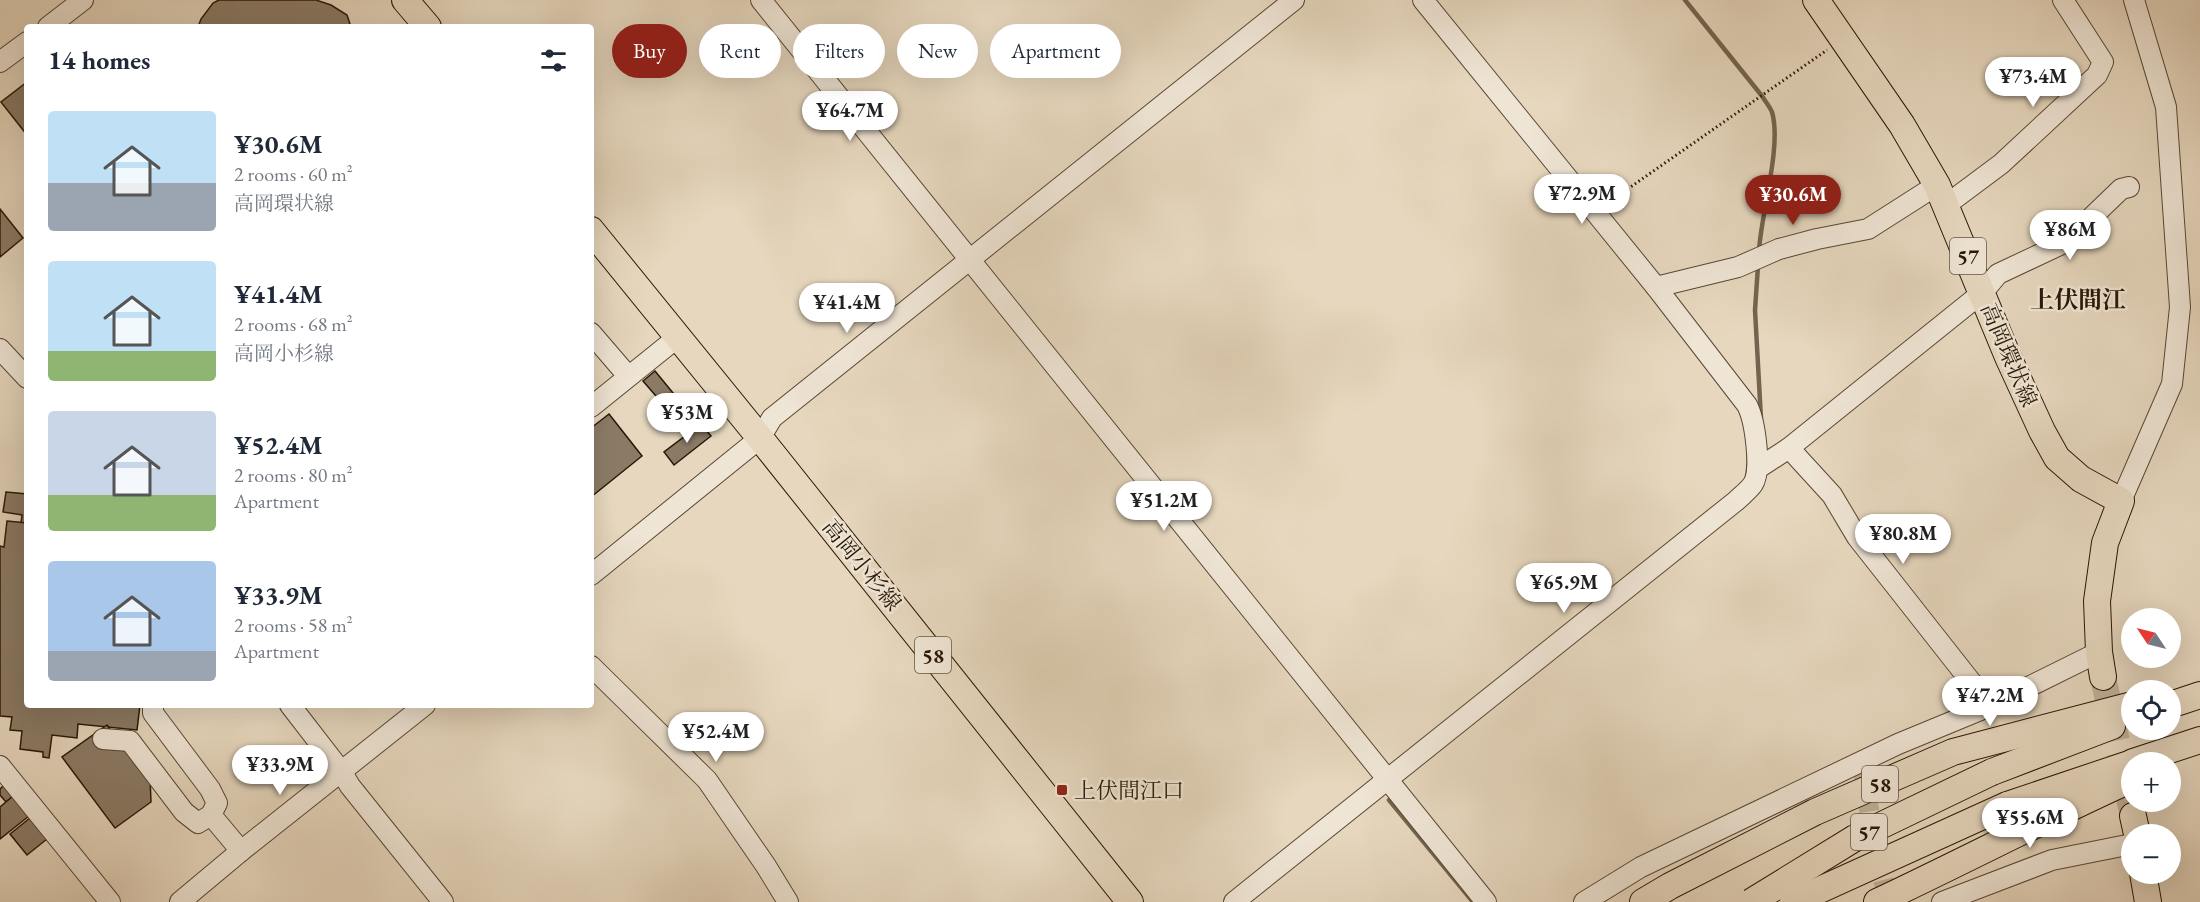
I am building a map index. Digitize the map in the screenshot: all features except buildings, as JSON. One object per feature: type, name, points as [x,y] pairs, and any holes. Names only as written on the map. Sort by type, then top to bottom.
[{"type":"main road","points":[[405,0],[425,24]]},
{"type":"main road","name":"高岡環状線","points":[[1816,0],[1902,125],[1942,195],[2008,357],[2057,458],[2081,479],[2121,501]]},
{"type":"main road","name":"高岡小杉線","points":[[594,234],[1130,902]]},
{"type":"main road","points":[[2103,677],[2099,651],[2097,601],[2105,543],[2121,501]]},
{"type":"main road","points":[[2181,690],[2200,685]]},
{"type":"main road","points":[[2181,701],[2200,694]]},
{"type":"main road","name":"58","points":[[1643,902],[1815,812],[1953,752],[2121,708]]},
{"type":"main road","name":"57","points":[[1751,902],[1855,838],[1992,772],[2121,723]]},
{"type":"main road","name":"57","points":[[2163,752],[2200,740]]},
{"type":"main road","points":[[2181,756],[2200,748]]},
{"type":"main road","name":"57","points":[[1793,902],[2007,805],[2121,766]]},
{"type":"main road","points":[[1877,902],[1968,860],[2045,818],[2121,784]]},
{"type":"main road","points":[[2146,884],[2148,902]]},
{"type":"street","points":[[53,24],[83,0]]},
{"type":"street","points":[[761,0],[969,261],[1390,779],[1405,802],[1486,902]]},
{"type":"street","points":[[594,573],[760,438],[772,418],[1294,0]]},
{"type":"street","points":[[1234,902],[1736,501],[1753,484],[1757,468],[1752,415],[1747,405],[1656,287],[1423,0]]},
{"type":"street","points":[[1656,287],[1738,267],[1779,249],[1868,229],[1942,195],[2001,164],[2097,75],[2103,62],[2063,0]]},
{"type":"street","points":[[2121,501],[2172,384],[2180,307],[2166,107],[2135,3]]},
{"type":"street","points":[[0,62],[24,44]]},
{"type":"street","points":[[1757,468],[1789,448],[1983,292],[1998,274],[2066,242],[2121,189],[2129,187]]},
{"type":"street","points":[[594,336],[628,376]]},
{"type":"street","points":[[594,404],[678,337]]},
{"type":"street","points":[[0,349],[24,375]]},
{"type":"street","points":[[1789,448],[1832,495],[1857,537],[1990,706]]},
{"type":"street","points":[[1584,902],[1641,867],[1898,744],[1990,706],[2099,651]]},
{"type":"street","points":[[594,669],[706,780],[766,866],[788,902]]},
{"type":"street","points":[[103,739],[130,741],[184,812],[198,823],[211,815],[217,803],[210,789],[153,713],[153,708]]},
{"type":"street","points":[[292,708],[350,786],[443,902]]},
{"type":"street","points":[[180,902],[421,708]]},
{"type":"street","points":[[0,766],[110,902]]},
{"type":"street","points":[[211,815],[241,851]]},
{"type":"street","points":[[1942,902],[2052,860],[2121,846]]},
{"type":"path","points":[[1595,211],[1843,39]]},
{"type":"waterway","points":[[1685,0],[1762,96],[1772,112],[1773,161],[1759,251]]},
{"type":"waterway","points":[[1758,266],[1755,310],[1761,419]]},
{"type":"waterway","points":[[1394,796],[1389,800],[1473,902]]},
{"type":"tunnel","points":[[2103,677],[2133,816]]},
{"type":"tunnel","points":[[1862,762],[1874,844],[1889,902]]},
{"type":"place","name":"上伏間江口","points":[[1062,790]]},
{"type":"district","name":"上伏間江","points":[[2078,299]]}]
